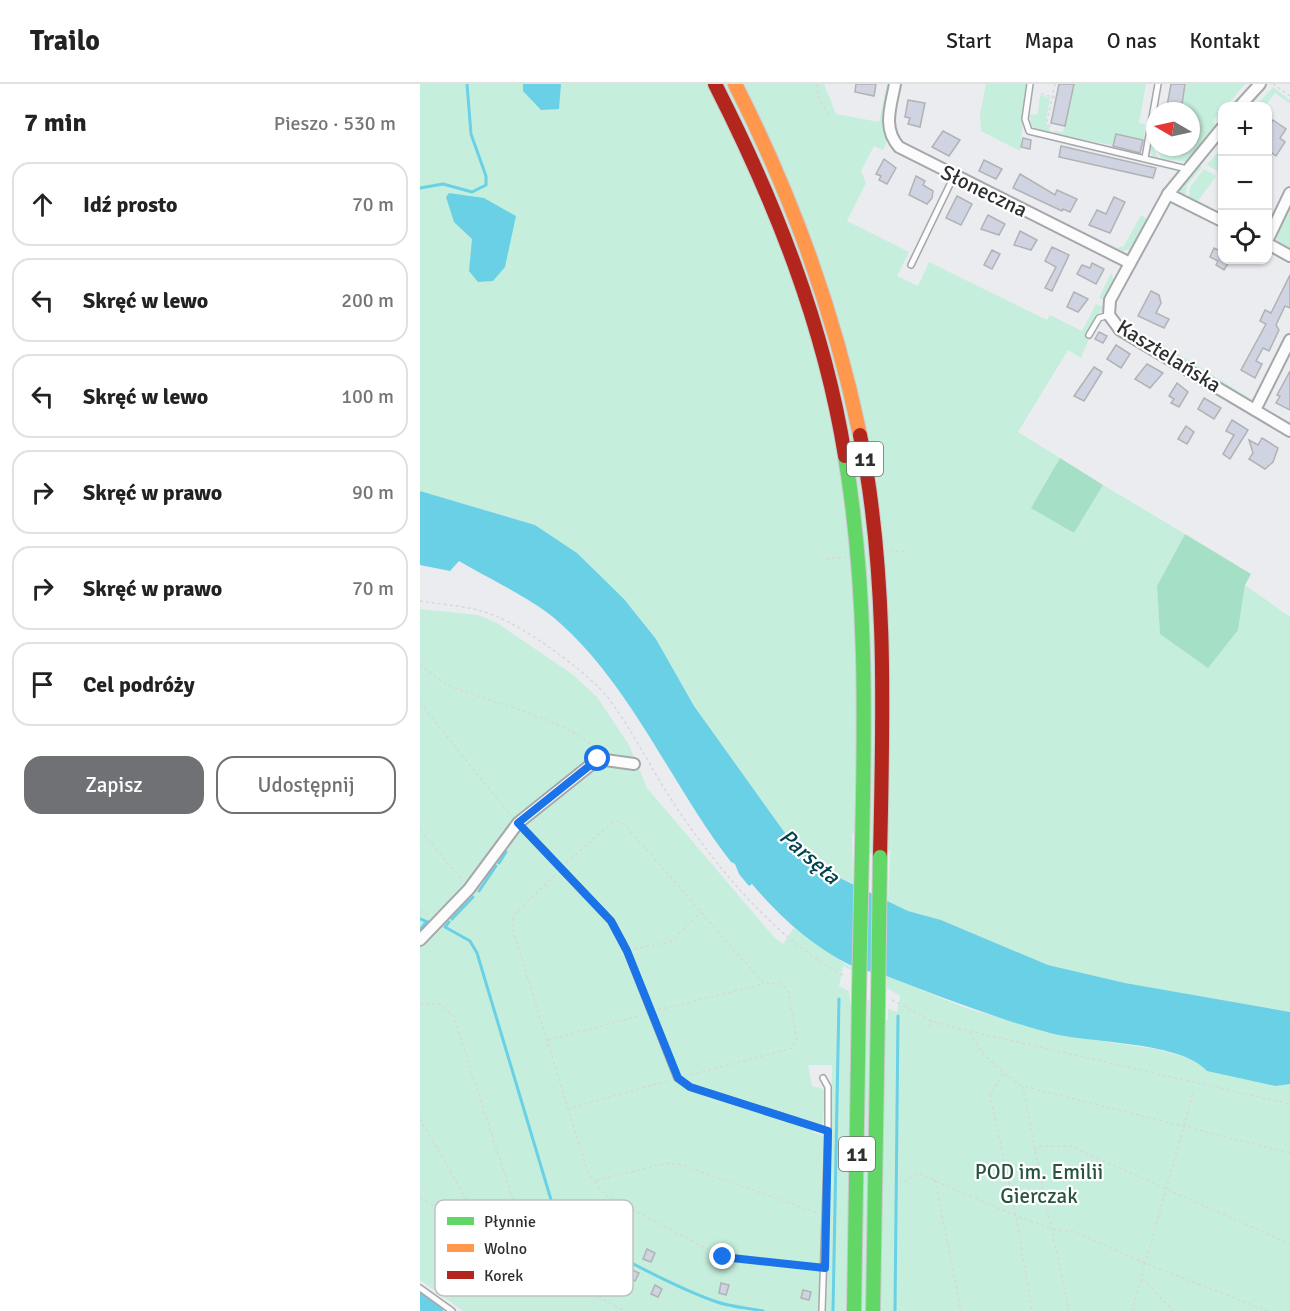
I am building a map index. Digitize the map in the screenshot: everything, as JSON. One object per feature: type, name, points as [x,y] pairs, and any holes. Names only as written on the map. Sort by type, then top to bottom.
[{"type":"main road","name":"11","points":[[715,84],[754,163],[792,254],[820,344],[842,440],[854,516],[863,613],[862,847],[854,1311]]},
{"type":"main road","name":"11","points":[[735,84],[773,159],[809,249],[838,340],[863,449],[877,553],[882,623],[873,1311]]},
{"type":"street","name":"Słoneczna","points":[[895,84],[888,125],[894,141],[906,152],[1130,263]]},
{"type":"street","points":[[1244,102],[1260,84]]},
{"type":"street","name":"Kasztelańska","points":[[1218,133],[1168,194],[1110,300],[1109,315],[1120,330],[1290,431]]},
{"type":"street","points":[[1168,194],[1218,219]]},
{"type":"street","points":[[1272,231],[1290,194]]},
{"type":"street","points":[[1272,246],[1290,256]]},
{"type":"street","points":[[1255,410],[1290,340]]},
{"type":"street","points":[[420,940],[469,889],[518,823],[598,759],[634,764]]},
{"type":"lane","points":[[1030,84],[1026,127],[1036,135],[1187,169]]},
{"type":"lane","points":[[1145,158],[1158,84]]},
{"type":"lane","points":[[911,266],[954,176]]},
{"type":"lane","points":[[1089,335],[1099,318],[1109,315]]},
{"type":"lane","points":[[518,823],[611,921],[627,951],[678,1078],[690,1087],[828,1131]]},
{"type":"lane","points":[[822,1311],[828,1131],[828,1087],[823,1078]]},
{"type":"lane","points":[[420,1288],[452,1311]]},
{"type":"path","points":[[817,84],[819,99],[828,114]]},
{"type":"path","points":[[1054,139],[1047,122],[1055,84]]},
{"type":"path","points":[[1273,84],[1290,96]]},
{"type":"path","points":[[1041,94],[1056,98]]},
{"type":"path","points":[[1048,115],[1053,116]]},
{"type":"path","points":[[889,552],[906,551]]},
{"type":"path","points":[[826,559],[849,556]]},
{"type":"path","points":[[420,601],[476,610],[506,621],[591,681],[608,698],[651,770],[710,854],[781,932],[799,947]]},
{"type":"path","points":[[420,664],[453,687],[588,740],[596,749],[598,759]]},
{"type":"path","points":[[420,703],[518,823]]},
{"type":"path","points":[[420,830],[469,889]]},
{"type":"path","points":[[627,951],[670,942],[701,912]]},
{"type":"path","points":[[420,1004],[439,1004],[453,1015],[513,1200]]},
{"type":"path","points":[[914,1011],[932,1021],[971,1032],[1290,1104]]},
{"type":"path","points":[[929,1028],[932,1021]]},
{"type":"path","points":[[971,1032],[975,1044],[1003,1074],[1023,1086],[1290,1154]]},
{"type":"path","points":[[1003,1074],[990,1095],[1016,1216],[1032,1311]]},
{"type":"path","points":[[1023,1086],[1069,1311]]},
{"type":"path","points":[[1132,1311],[1193,1094]]},
{"type":"path","points":[[420,1119],[467,1200]]},
{"type":"path","points":[[1035,1150],[1039,1146],[1070,1146],[1166,1191],[1290,1244]]},
{"type":"path","points":[[613,1200],[605,1196],[594,1182],[674,1164],[826,1216]]},
{"type":"path","points":[[905,1182],[917,1173],[935,1179],[1016,1216],[1053,1229],[1075,1232],[1147,1264],[1268,1311]]},
{"type":"path","points":[[935,1179],[961,1311]]},
{"type":"path","points":[[603,1200],[605,1196]]},
{"type":"path","points":[[420,1198],[435,1206]]},
{"type":"path","points":[[633,1210],[723,1257],[825,1268]]},
{"type":"path","points":[[1142,1278],[1173,1311]]},
{"type":"path","points":[[595,1296],[624,1311]]},
{"type":"green space","points":[[420,84],[708,84],[768,209],[815,346],[846,495],[858,627],[858,833],[852,833],[853,883],[840,878],[790,840],[694,706],[656,639],[624,599],[577,553],[535,525],[420,491]]},
{"type":"green space","points":[[721,84],[730,84],[785,202],[833,341],[864,492],[876,626],[873,854],[870,853],[870,708],[837,389]]},
{"type":"green space","points":[[742,84],[824,84],[836,114],[879,122],[887,84],[891,84],[883,123],[888,139],[883,150],[874,146],[861,171],[866,183],[847,221],[909,252],[897,276],[918,286],[929,262],[1047,320],[1050,315],[1082,331],[1096,304],[1105,308],[1098,314],[1087,334],[1090,336],[1081,358],[1068,350],[1018,432],[1060,458],[1032,508],[1074,533],[1103,485],[1185,534],[1157,586],[1160,633],[1238,630],[1245,585],[1290,617],[1290,1012],[1125,983],[1048,965],[941,920],[908,911],[888,901],[890,851],[886,850],[867,436]]},
{"type":"green space","points":[[986,84],[1027,84],[1020,151],[981,131],[980,114]]},
{"type":"green space","points":[[1074,84],[1146,84],[1139,123],[1145,124],[1143,150],[1143,140],[1116,134],[1112,145],[1055,135],[1053,131],[1063,132]]},
{"type":"green space","points":[[1186,84],[1245,84],[1229,102],[1218,102],[1218,113],[1213,122],[1218,127],[1200,148],[1200,102],[1182,102]]},
{"type":"green space","points":[[1273,87],[1290,100],[1290,104],[1275,93],[1268,102],[1260,102]]},
{"type":"green space","points":[[1040,95],[1050,98],[1046,122],[1052,134],[1036,130],[1031,125],[1030,115],[1038,114]]},
{"type":"green space","points":[[1218,152],[1218,171],[1207,165]]},
{"type":"green space","points":[[1160,156],[1193,156],[1188,162],[1161,159]]},
{"type":"green space","points":[[1197,165],[1202,167],[1187,185],[1184,198],[1180,193],[1180,186]]},
{"type":"green space","points":[[1204,169],[1216,176],[1198,201],[1218,212],[1218,215],[1189,200],[1190,187]]},
{"type":"green space","points":[[1290,204],[1290,251],[1278,244],[1276,234]]},
{"type":"green space","points":[[1141,215],[1148,220],[1136,244],[1133,243],[1129,250],[1122,251],[1102,241],[1118,248],[1124,246]]},
{"type":"green space","points":[[1111,273],[1115,282],[1104,300],[1099,298]]},
{"type":"green space","points":[[1162,344],[1251,399],[1257,397],[1255,401],[1246,401],[1161,350]]},
{"type":"green space","points":[[1060,458],[1103,485],[1074,533],[1031,508]]},
{"type":"green space","points":[[1185,534],[1251,574],[1245,585],[1238,630],[1208,668],[1160,634],[1157,586]]},
{"type":"green space","points":[[420,609],[478,615],[497,623],[572,674],[597,697],[629,745],[647,788],[774,937],[783,944],[794,928],[860,974],[843,966],[839,986],[849,991],[850,1003],[854,1003],[849,1311],[826,1311],[832,1065],[808,1065],[812,1086],[824,1089],[825,1093],[823,1124],[811,1124],[813,1132],[824,1136],[820,1311],[463,1311],[442,1296],[633,1296],[633,1200],[435,1200],[435,1291],[420,1280]]},
{"type":"green space","name":"POD im. Emilii Gierczak","points":[[887,976],[966,1008],[1055,1034],[1155,1049],[1290,1084],[1290,1311],[878,1311],[883,1020],[888,1020],[888,1009],[897,1012],[900,996],[887,988]]},
{"type":"green space","points":[[867,1000],[870,1001],[868,1311],[860,1311]]},
{"type":"green space","points":[[420,1292],[447,1311],[420,1311]]},
{"type":"water","points":[[523,84],[561,84],[559,109],[541,110],[523,91]]},
{"type":"water","points":[[449,193],[484,198],[516,216],[505,267],[493,281],[478,282],[469,271],[472,239],[454,222],[446,197]]},
{"type":"water","name":"Parsęta","points":[[420,491],[535,525],[577,553],[624,599],[656,639],[694,706],[790,840],[840,878],[908,911],[941,920],[1048,965],[1125,983],[1290,1012],[1290,1084],[1276,1086],[1207,1071],[1195,1061],[1158,1049],[1070,1037],[1033,1028],[971,1008],[884,975],[855,967],[822,949],[785,919],[752,884],[749,886],[739,874],[735,864],[731,862],[709,831],[627,702],[580,643],[553,617],[520,595],[459,561],[450,571],[420,565]]},
{"type":"building","points":[[856,84],[876,84],[874,96],[855,92]]},
{"type":"building","points":[[1059,84],[1074,84],[1065,126],[1051,123]]},
{"type":"building","points":[[1171,84],[1185,84],[1182,102],[1168,102]]},
{"type":"building","points":[[908,100],[925,103],[920,127],[908,124],[910,118],[905,117]]},
{"type":"building","points":[[1272,121],[1286,129],[1280,138],[1285,142],[1276,156],[1272,153]]},
{"type":"building","points":[[943,131],[960,140],[949,156],[932,147]]},
{"type":"building","points":[[1116,134],[1143,140],[1140,153],[1113,146]]},
{"type":"building","points":[[1023,138],[1031,140],[1030,149],[1021,147]]},
{"type":"building","points":[[1061,146],[1156,168],[1153,178],[1059,157]]},
{"type":"building","points":[[884,159],[896,168],[887,184],[879,180],[881,176],[876,174]]},
{"type":"building","points":[[984,160],[1002,169],[996,179],[979,171]]},
{"type":"building","points":[[1020,174],[1055,195],[1057,190],[1077,199],[1070,212],[1063,209],[1062,211],[1013,188]]},
{"type":"building","points":[[916,176],[925,181],[923,185],[933,191],[932,198],[927,204],[909,195]]},
{"type":"building","points":[[957,196],[972,204],[961,225],[946,218]]},
{"type":"building","points":[[1114,197],[1125,202],[1110,233],[1089,225],[1097,210],[1106,214]]},
{"type":"building","points":[[988,215],[1005,224],[999,235],[981,229]]},
{"type":"building","points":[[1020,231],[1037,240],[1031,250],[1014,245]]},
{"type":"building","points":[[1052,247],[1069,255],[1052,291],[1045,288],[1056,267],[1045,261]]},
{"type":"building","points":[[1214,248],[1218,250],[1218,261],[1210,257]]},
{"type":"building","points":[[992,250],[1000,254],[992,269],[984,265]]},
{"type":"building","points":[[1218,261],[1218,264],[1228,264],[1224,270],[1216,265]]},
{"type":"building","points":[[1092,263],[1104,269],[1096,284],[1077,274],[1082,265],[1090,268]]},
{"type":"building","points":[[1290,275],[1290,308],[1285,306],[1276,325],[1279,330],[1269,351],[1263,348],[1256,361],[1262,364],[1255,378],[1241,370],[1266,324],[1260,321],[1265,310],[1271,313]]},
{"type":"building","points":[[1151,291],[1159,295],[1161,303],[1156,313],[1169,319],[1164,328],[1138,316]]},
{"type":"building","points":[[1074,292],[1088,299],[1078,312],[1067,307]]},
{"type":"building","points":[[1099,332],[1107,336],[1103,343],[1095,339]]},
{"type":"building","points":[[1116,345],[1130,354],[1121,368],[1107,359]]},
{"type":"building","points":[[1147,364],[1163,373],[1150,388],[1135,379]]},
{"type":"building","points":[[1094,367],[1102,372],[1084,401],[1074,396]]},
{"type":"building","points":[[1290,371],[1290,410],[1276,403],[1280,396],[1277,395]]},
{"type":"building","points":[[1177,383],[1188,392],[1179,407],[1171,403],[1174,399],[1169,396]]},
{"type":"building","points":[[1204,398],[1221,408],[1214,419],[1198,409]]},
{"type":"building","points":[[1232,420],[1248,430],[1230,459],[1223,454],[1234,435],[1226,431]]},
{"type":"building","points":[[1186,426],[1194,432],[1187,444],[1178,439]]},
{"type":"building","points":[[1262,438],[1278,448],[1273,462],[1265,469],[1249,459],[1253,453],[1249,440],[1258,445]]},
{"type":"building","points":[[647,1249],[655,1253],[651,1262],[643,1259]]},
{"type":"building","points":[[633,1270],[639,1273],[635,1281],[633,1280]]},
{"type":"building","points":[[721,1283],[729,1285],[726,1295],[719,1293]]},
{"type":"building","points":[[655,1285],[662,1289],[658,1297],[651,1294]]},
{"type":"building","points":[[803,1290],[811,1292],[809,1300],[801,1298]]},
{"type":"waterway","points":[[420,188],[443,184],[472,192],[486,185],[486,176],[471,134],[467,84]]},
{"type":"waterway","points":[[499,863],[506,852]]},
{"type":"waterway","points":[[479,891],[496,866]]},
{"type":"waterway","points":[[452,919],[473,897]]},
{"type":"waterway","points":[[420,919],[430,923]]},
{"type":"waterway","points":[[420,930],[426,922]]},
{"type":"waterway","points":[[449,922],[445,927],[470,941],[477,953],[551,1200]]},
{"type":"waterway","points":[[833,1311],[839,999]]},
{"type":"waterway","points":[[895,1311],[898,1016]]},
{"type":"waterway","points":[[633,1264],[680,1287],[723,1304],[763,1311]]},
{"type":"waterway","points":[[420,1302],[434,1311]]},
{"type":"traffic: fast","points":[[845,456],[861,602],[864,700],[862,847]]},
{"type":"traffic: fast","points":[[859,996],[862,847]]},
{"type":"traffic: fast","points":[[878,1006],[880,857]]},
{"type":"traffic: fast","points":[[854,1311],[859,996]]},
{"type":"traffic: fast","points":[[873,1311],[878,1006]]},
{"type":"traffic: slow","points":[[735,84],[775,169],[809,255],[838,344],[860,435]]},
{"type":"traffic: jam","points":[[715,84],[758,173],[795,265],[824,359],[845,456]]},
{"type":"traffic: jam","points":[[860,435],[875,540],[882,645],[880,857]]},
{"type":"route","points":[[598,759],[518,823],[611,921],[623,941],[678,1078],[690,1087],[828,1131],[825,1268],[723,1257]]}]
